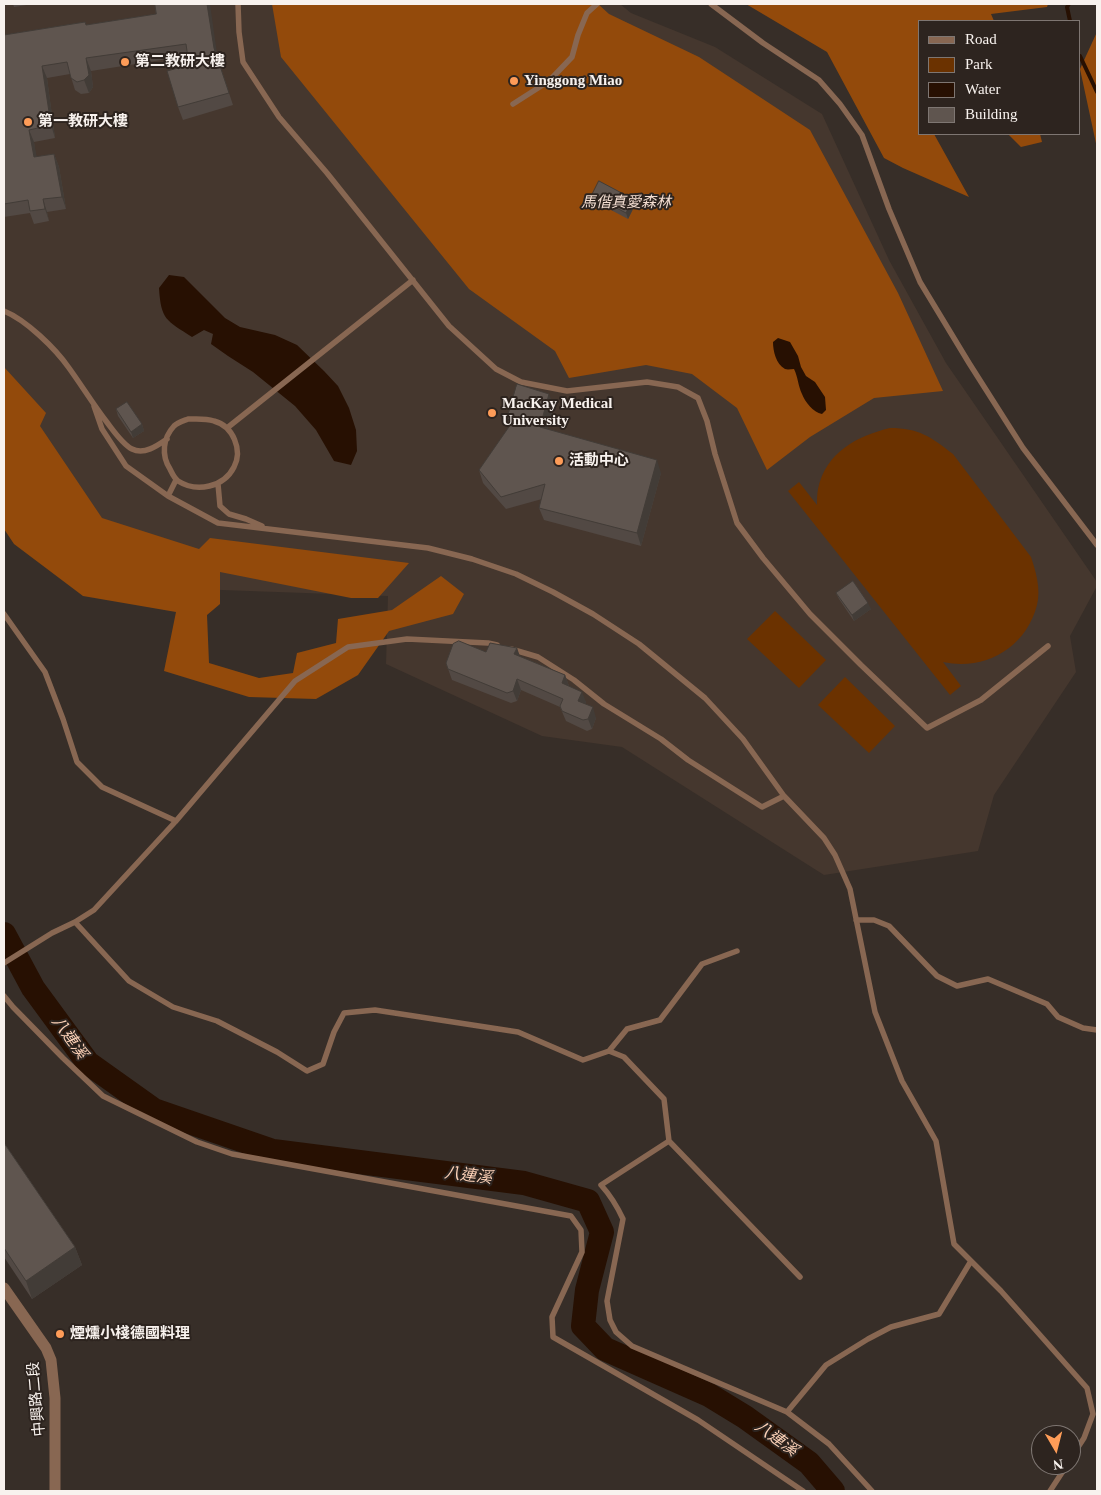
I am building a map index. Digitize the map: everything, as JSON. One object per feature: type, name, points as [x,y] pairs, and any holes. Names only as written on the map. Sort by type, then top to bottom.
[{"type":"street","name":"中興路二段","points":[[4,1288],[46,1348],[51,1360],[55,1398],[56,1491]]},
{"type":"lane","points":[[238,4],[243,62],[279,117],[327,173],[449,326],[496,369],[521,382],[567,391],[647,382],[678,386],[698,398],[707,421],[715,454],[737,523],[762,558],[810,614],[927,728],[982,700],[1048,646]]},
{"type":"lane","points":[[513,104],[549,81],[572,57],[587,13],[597,4]]},
{"type":"lane","points":[[711,4],[819,80],[840,104],[862,135],[889,209],[920,282],[1023,448],[1097,545]]},
{"type":"lane","points":[[227,428],[413,280]]},
{"type":"lane","points":[[4,311],[14,315],[41,337],[68,366],[94,406],[131,449],[140,452],[156,447],[167,439]]},
{"type":"lane","points":[[94,406],[102,429],[126,466],[168,496],[218,523],[428,548],[472,559],[507,571],[553,592],[593,614],[640,644],[705,698],[743,739],[784,796],[824,838],[835,855],[850,889],[875,1012],[902,1081],[936,1141],[954,1244],[1001,1291],[1087,1388],[1093,1414],[1081,1443]]},
{"type":"lane","points":[[203,419],[216,421],[227,428],[235,439],[238,452],[236,465],[228,476],[218,484],[205,487],[191,486],[176,480],[167,464],[164,452],[167,439],[175,425],[188,420],[203,419]]},
{"type":"lane","points":[[168,496],[176,480]]},
{"type":"lane","points":[[218,484],[220,506],[229,514],[268,529]]},
{"type":"lane","points":[[4,614],[45,672],[77,762],[102,786],[176,821]]},
{"type":"lane","points":[[4,963],[94,910],[176,821],[295,681],[348,647],[408,639],[488,643],[538,658],[574,680],[604,704],[661,739],[688,760],[762,807],[784,796]]},
{"type":"lane","points":[[856,920],[874,920],[889,926],[937,976],[957,986],[988,980],[1047,1004],[1058,1017],[1083,1028],[1097,1030]]},
{"type":"lane","points":[[74,922],[129,981],[173,1007],[217,1021],[277,1052],[307,1071],[323,1064],[334,1032],[344,1013],[374,1010],[518,1032],[583,1060],[609,1051],[628,1029],[660,1020],[702,964],[737,951]]},
{"type":"lane","points":[[4,996],[12,1007],[103,1096],[197,1142],[232,1154],[572,1216],[581,1230],[582,1252],[552,1317],[553,1337],[698,1420],[803,1491]]},
{"type":"lane","points":[[609,1051],[624,1056],[664,1099],[669,1141],[800,1277]]},
{"type":"lane","points":[[669,1141],[601,1185],[609,1194],[623,1219],[607,1301],[610,1320],[616,1332],[632,1346],[787,1412],[829,1444],[872,1491]]},
{"type":"lane","points":[[787,1412],[826,1365],[890,1327],[939,1314],[971,1261]]},
{"type":"lane","points":[[1050,1491],[1060,1475]]},
{"type":"shaded area","name":"MacKay Medical University","points":[[4,4],[620,4],[631,13],[715,47],[822,114],[889,260],[946,363],[1097,582],[1097,586],[1070,636],[1076,672],[994,795],[978,851],[824,875],[622,747],[542,736],[386,664],[388,596],[194,589],[4,462]]},
{"type":"green space","name":"馬偕真愛森林","points":[[272,4],[598,4],[609,14],[699,57],[810,130],[898,293],[943,391],[874,398],[810,437],[767,470],[737,408],[692,374],[646,365],[569,378],[555,351],[469,289],[281,57]]},
{"type":"green space","points":[[746,4],[1048,4],[1047,7],[991,14],[994,20],[918,20],[918,135],[935,135],[969,197],[884,158],[827,52]]},
{"type":"green space","points":[[1097,32],[1097,148],[1081,74],[1081,67]]},
{"type":"green space","points":[[1009,135],[1040,135],[1042,142],[1021,147]]},
{"type":"green space","points":[[4,367],[46,413],[40,426],[102,518],[199,549],[210,538],[409,563],[378,598],[351,598],[220,572],[220,604],[207,615],[209,663],[259,678],[293,673],[297,653],[336,643],[338,619],[392,610],[441,576],[464,594],[453,614],[389,631],[358,675],[316,699],[249,697],[164,671],[176,612],[83,596],[14,544],[4,529]]},
{"type":"green space","points":[[890,428],[917,432],[938,443],[953,454],[1031,557],[1036,575],[1038,587],[1037,605],[1032,620],[1024,633],[1013,644],[1002,653],[974,663],[943,662],[961,686],[950,695],[788,491],[799,482],[817,505],[818,489],[822,476],[836,456],[855,441]]},
{"type":"green space","points":[[775,611],[826,660],[799,688],[747,639]]},
{"type":"green space","points":[[845,677],[895,726],[869,753],[818,705]]},
{"type":"water","points":[[169,275],[184,277],[225,318],[240,327],[275,335],[297,345],[324,371],[338,386],[349,408],[356,430],[357,451],[351,465],[334,461],[316,430],[295,406],[253,372],[211,344],[213,334],[204,330],[192,337],[176,327],[167,318],[161,307],[159,288]]},
{"type":"water","points":[[778,338],[790,342],[806,376],[815,382],[825,397],[826,410],[822,414],[813,409],[805,400],[794,369],[785,369],[777,361],[773,342]]},
{"type":"building","points":[[155,4],[207,4],[214,48],[229,93],[178,107],[167,71],[189,65],[186,44],[86,58],[89,75],[84,80],[77,82],[71,78],[67,62],[42,66],[51,125],[29,130],[34,157],[54,154],[62,197],[43,199],[45,209],[30,211],[28,200],[4,204],[4,35],[85,22],[86,25],[156,14]]},
{"type":"building","points":[[599,181],[633,199],[626,213],[592,195]]},
{"type":"building","name":"活動中心","points":[[517,384],[549,394],[540,427],[657,460],[637,533],[539,508],[545,484],[501,497],[479,470],[513,421],[507,419]]},
{"type":"building","points":[[127,402],[142,424],[131,432],[116,409]]},
{"type":"building","points":[[853,581],[868,603],[852,615],[836,593]]},
{"type":"building","points":[[459,641],[486,652],[490,643],[517,648],[514,654],[565,675],[562,683],[582,692],[578,701],[593,707],[588,719],[583,720],[562,711],[560,706],[563,699],[517,679],[513,691],[507,693],[448,669],[446,663],[453,644]]},
{"type":"building","points":[[4,1143],[75,1247],[26,1281],[4,1248]]},
{"type":"waterway","points":[[1069,4],[1067,7],[1070,20]]},
{"type":"waterway","points":[[1081,58],[1097,92]]},
{"type":"waterway","name":"八連溪","points":[[4,934],[33,988],[88,1063],[154,1110],[273,1151],[524,1183],[588,1201],[602,1232],[587,1290],[583,1326],[605,1349],[709,1395],[745,1417],[809,1463],[833,1491]]},
{"type":"place","name":"第二教研大樓","points":[[125,62]]},
{"type":"place","name":"Yinggong Miao","points":[[514,81]]},
{"type":"place","name":"第一教研大樓","points":[[28,122]]},
{"type":"place","name":"MacKay Medical University","points":[[492,413]]},
{"type":"place","name":"活動中心","points":[[559,461]]},
{"type":"place","name":"煙燻小棧德國料理","points":[[60,1334]]}]
